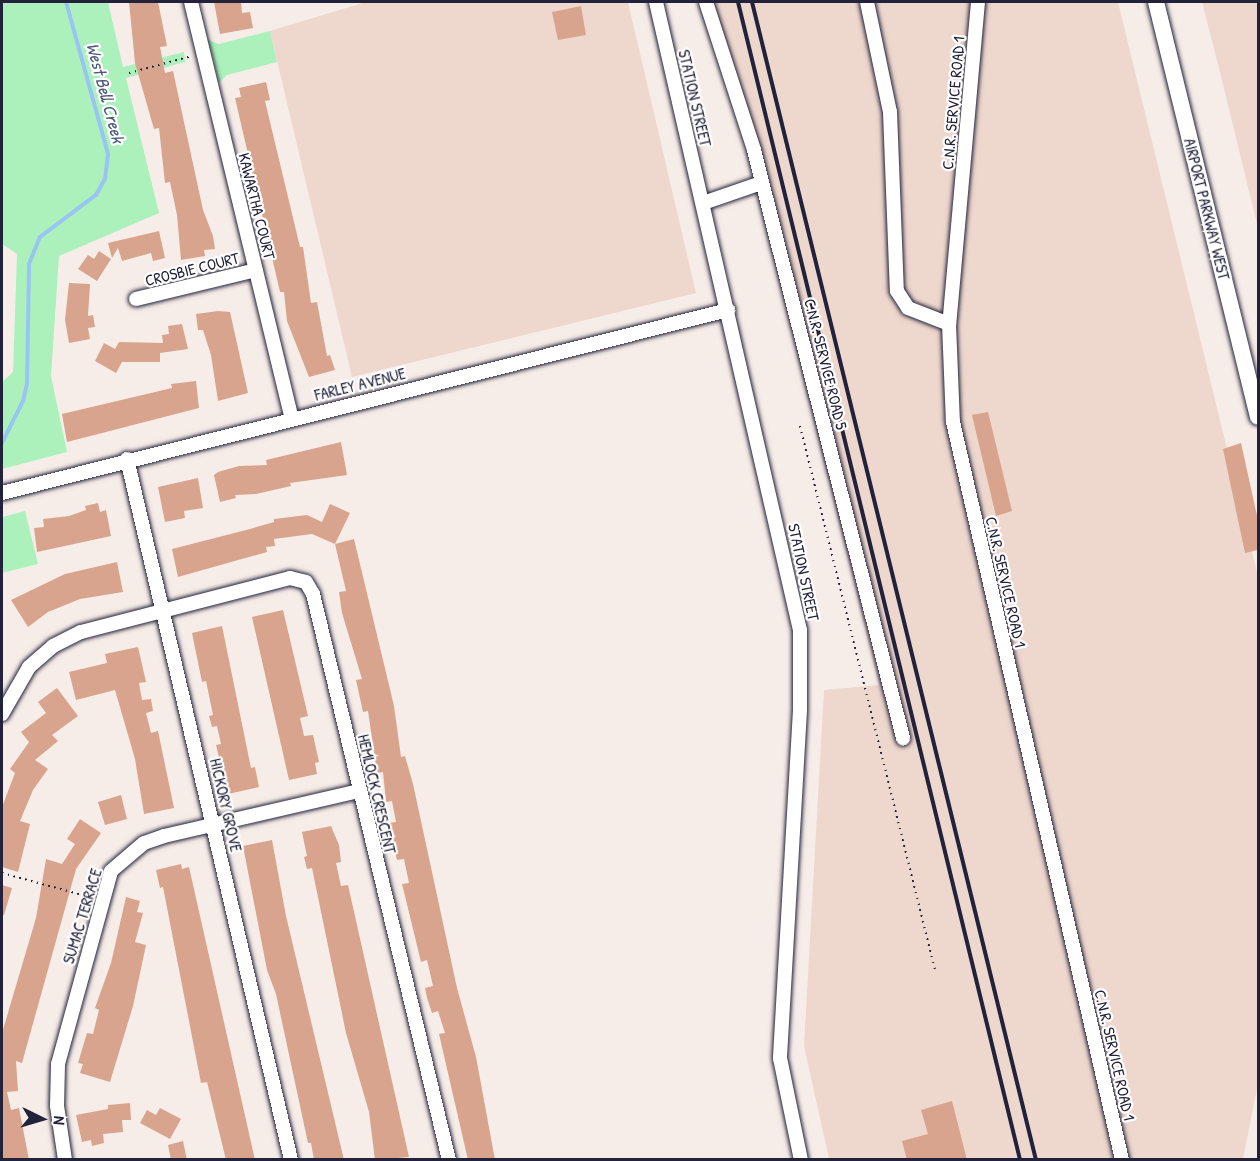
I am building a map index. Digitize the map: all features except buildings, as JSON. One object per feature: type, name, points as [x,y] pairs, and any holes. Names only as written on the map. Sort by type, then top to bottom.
[{"type":"main road","name":"AIRPORT PARKWAY WEST","points":[[1156,2],[1258,417]]},
{"type":"street","name":"KAWARTHA COURT","points":[[191,2],[292,418]]},
{"type":"street","name":"STATION STREET","points":[[656,2],[800,630],[800,710],[780,1058],[801,1160]]},
{"type":"street","name":"C.N.R. SERVICE ROAD 5","points":[[706,2],[730,69],[761,183],[903,738]]},
{"type":"street","points":[[867,2],[890,112],[897,291],[908,308],[949,324]]},
{"type":"street","name":"C.N.R. SERVICE ROAD 1","points":[[978,2],[949,324],[949,370],[959,453],[1122,1160]]},
{"type":"street","points":[[703,203],[761,183]]},
{"type":"street","name":"CROSBIE COURT","points":[[136,299],[256,270]]},
{"type":"street","name":"FARLEY AVENUE","points":[[2,493],[127,459],[728,310]]},
{"type":"street","name":"HICKORY GROVE","points":[[127,459],[291,1160]]},
{"type":"street","name":"HEMLOCK CRESCENT","points":[[163,612],[290,578],[306,582],[313,594],[450,1160]]},
{"type":"street","points":[[2,714],[29,667],[53,646],[116,621],[163,612]]},
{"type":"street","name":"SUMAC TERRACE","points":[[66,1160],[57,1106],[58,1064],[101,900],[111,871],[144,843],[359,791]]},
{"type":"path","points":[[129,73],[192,56]]},
{"type":"path","name":"STATION STREET","points":[[801,426],[935,970]]},
{"type":"path","points":[[2,873],[101,900]]},
{"type":"shaded area","points":[[366,2],[628,2],[696,293],[352,377],[270,31]]},
{"type":"shaded area","points":[[710,2],[1118,2],[1258,576],[1258,1084],[1243,1159],[829,1159],[804,1046],[824,690],[879,685]]},
{"type":"shaded area","points":[[1202,2],[1258,2],[1258,228],[1220,72]]},
{"type":"green space","points":[[2,2],[108,2],[123,67],[184,52],[185,62],[126,78],[159,213],[59,256],[51,376],[67,452],[2,469],[2,382],[13,372],[17,254],[2,244]]},
{"type":"green space","points":[[270,31],[277,62],[227,75],[219,83],[208,40],[219,44]]},
{"type":"green space","points":[[25,511],[38,564],[2,573],[2,517]]},
{"type":"waterway","name":"West Bell Creek","points":[[2,443],[23,401],[27,383],[29,264],[40,237],[96,195],[105,179],[108,154],[66,2]]},
{"type":"railway","points":[[738,2],[1020,1160]]},
{"type":"railway","points":[[752,2],[1036,1160]]}]
